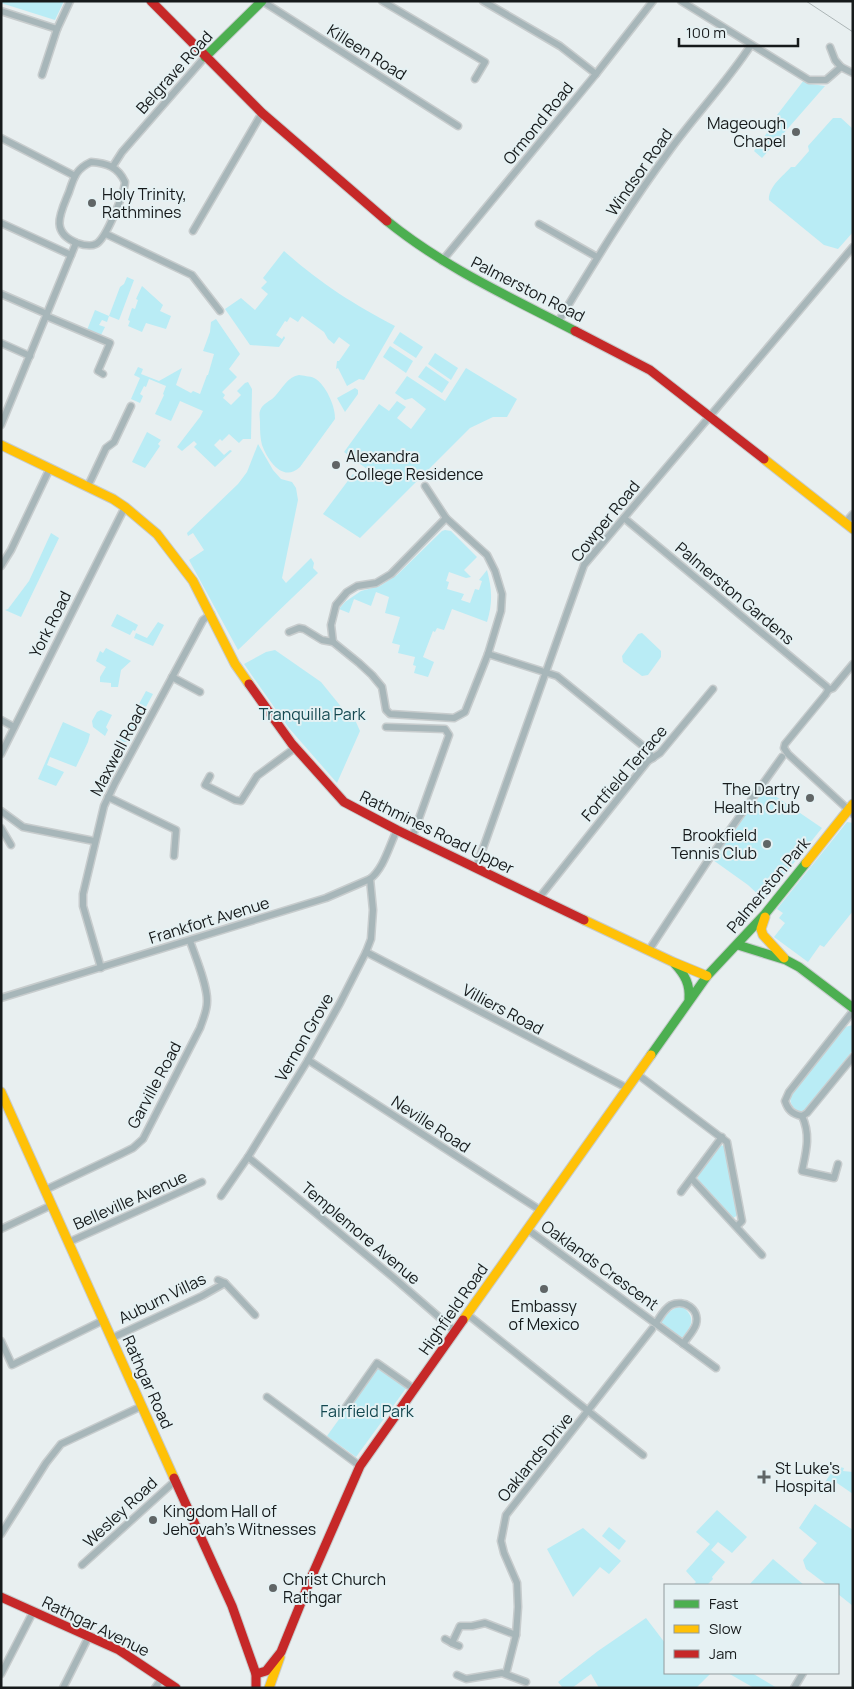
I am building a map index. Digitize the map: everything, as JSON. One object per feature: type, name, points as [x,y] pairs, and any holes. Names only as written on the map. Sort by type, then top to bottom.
[{"type":"street","points":[[42,75],[57,29],[70,1]]},
{"type":"street","name":"Palmerston Road","points":[[151,1],[262,113],[411,240],[442,261],[650,370],[853,529]]},
{"type":"street","name":"Belgrave Road","points":[[113,166],[122,152],[205,57],[262,1]]},
{"type":"street","name":"Killeen Road","points":[[262,1],[458,126]]},
{"type":"street","points":[[382,1],[485,62],[475,79]]},
{"type":"street","points":[[483,1],[560,46],[596,74]]},
{"type":"street","name":"Ormond Road","points":[[442,261],[596,74],[653,1]]},
{"type":"street","points":[[681,1],[810,80],[826,80],[841,67]]},
{"type":"street","points":[[1,11],[57,29]]},
{"type":"street","name":"Windsor Road","points":[[558,322],[643,186],[751,45]]},
{"type":"street","points":[[830,47],[835,60],[841,67],[853,73]]},
{"type":"street","points":[[193,231],[262,113]]},
{"type":"street","points":[[1,138],[75,176]]},
{"type":"street","points":[[90,162],[101,162],[113,166],[122,174],[125,182],[106,234],[98,243],[90,246],[76,243],[63,234],[59,226],[60,216],[75,176],[81,166],[90,162]]},
{"type":"street","points":[[2,224],[71,255]]},
{"type":"street","points":[[539,224],[597,257]]},
{"type":"street","points":[[106,234],[192,275],[220,311]]},
{"type":"street","points":[[1,425],[76,243]]},
{"type":"street","name":"Cowper Road","points":[[476,868],[584,565],[853,247]]},
{"type":"street","points":[[1,294],[110,343],[98,371],[103,374]]},
{"type":"street","points":[[1,343],[30,356]]},
{"type":"street","points":[[88,486],[106,448],[114,442],[131,406]]},
{"type":"street","name":"Rathmines Road Upper","points":[[1,445],[88,486],[125,507],[157,534],[193,581],[235,663],[295,748],[344,802],[359,812],[412,838],[673,962],[707,976]]},
{"type":"street","points":[[1,566],[11,550],[50,468]]},
{"type":"street","points":[[289,632],[299,628],[322,640],[333,642],[372,675],[382,687],[384,704],[390,714],[454,718],[465,712],[488,654],[501,610],[502,594],[495,571],[487,555],[446,518],[425,486]]},
{"type":"street","name":"York Road","points":[[1,754],[125,507]]},
{"type":"street","points":[[845,523],[853,514]]},
{"type":"street","points":[[333,642],[331,625],[336,604],[347,592],[357,586],[376,584],[391,574],[446,518]]},
{"type":"street","name":"Palmerston Gardens","points":[[624,518],[827,687],[828,690]]},
{"type":"street","name":"Maxwell Road","points":[[101,968],[83,906],[83,894],[94,841],[104,806],[203,620],[210,614]]},
{"type":"street","points":[[488,654],[557,676],[643,746],[653,758]]},
{"type":"street","points":[[851,809],[788,754],[784,748],[785,744],[828,690],[833,688],[853,664]]},
{"type":"street","points":[[172,677],[200,692]]},
{"type":"street","name":"Fortfield Terrace","points":[[539,898],[648,761],[660,753],[713,689]]},
{"type":"street","points":[[1,720],[14,727]]},
{"type":"street","points":[[386,727],[445,729],[449,735],[412,838]]},
{"type":"street","points":[[210,776],[205,785],[235,800],[241,801],[257,776],[295,748]]},
{"type":"street","points":[[649,950],[709,859],[782,757]]},
{"type":"street","points":[[108,797],[176,830],[174,856]]},
{"type":"street","name":"Palmerston Park","points":[[707,976],[765,914],[851,809]]},
{"type":"street","points":[[1,811],[23,827],[94,841]]},
{"type":"street","points":[[9,817],[1,826],[11,845]]},
{"type":"street","points":[[370,879],[381,866],[397,830]]},
{"type":"street","name":"Frankfort Avenue","points":[[1,998],[326,898],[370,879]]},
{"type":"street","name":"Vernon Grove","points":[[221,1196],[248,1157],[308,1060],[366,952],[371,939],[373,910],[370,879]]},
{"type":"street","points":[[765,914],[762,929],[764,935],[786,960]]},
{"type":"street","name":"Garville Road","points":[[45,1190],[122,1154],[133,1148],[142,1139],[200,1028],[206,1012],[208,999],[190,941]]},
{"type":"street","points":[[738,944],[786,960],[799,967],[853,1009],[789,1092],[785,1101],[788,1109],[802,1116],[806,1125],[807,1146],[802,1171],[834,1178],[838,1164]]},
{"type":"street","name":"Villiers Road","points":[[366,952],[627,1088]]},
{"type":"street","points":[[673,962],[688,981],[690,987],[688,1002]]},
{"type":"street","name":"Highfield Road","points":[[256,1674],[266,1671],[281,1652],[360,1466],[707,976]]},
{"type":"street","points":[[802,1116],[853,1057]]},
{"type":"street","name":"Neville Road","points":[[308,1060],[540,1210]]},
{"type":"street","points":[[638,1074],[727,1142],[742,1221],[737,1226]]},
{"type":"street","name":"Rathgar Road","points":[[1,1092],[232,1606],[256,1674],[256,1688]]},
{"type":"street","points":[[681,1192],[722,1137]]},
{"type":"street","name":"Templemore Avenue","points":[[248,1157],[456,1331]]},
{"type":"street","points":[[692,1179],[762,1254]]},
{"type":"street","name":"Belleville Avenue","points":[[69,1242],[202,1182]]},
{"type":"street","points":[[1,1229],[52,1205]]},
{"type":"street","name":"Oaklands Crescent","points":[[528,1229],[654,1326],[716,1368]]},
{"type":"street","name":"Auburn Villas","points":[[112,1338],[202,1296],[222,1281],[255,1315]]},
{"type":"street","name":"Oaklands Crescent","points":[[654,1326],[664,1311],[672,1304],[683,1303],[688,1305],[695,1313],[696,1324],[683,1344]]},
{"type":"street","name":"Oaklands Drive","points":[[467,1314],[643,1455]]},
{"type":"street","points":[[1,1341],[12,1368],[104,1320]]},
{"type":"street","name":"Oaklands Drive","points":[[506,1674],[516,1635],[518,1607],[517,1583],[501,1541],[506,1515],[654,1326]]},
{"type":"street","points":[[346,1407],[378,1363],[414,1389]]},
{"type":"street","points":[[267,1397],[360,1466]]},
{"type":"street","points":[[1,1534],[37,1477],[61,1444],[142,1406]]},
{"type":"street","name":"Wesley Road","points":[[82,1566],[176,1480]]},
{"type":"street","name":"Rathgar Avenue","points":[[1,1597],[124,1653],[176,1688]]},
{"type":"street","points":[[1,1674],[33,1612]]},
{"type":"street","points":[[445,1639],[456,1644],[460,1626],[485,1623],[516,1635]]},
{"type":"street","points":[[63,1688],[89,1636]]},
{"type":"street","points":[[269,1688],[276,1672],[281,1652]]},
{"type":"street","points":[[457,1675],[466,1680],[502,1673],[526,1682]]},
{"type":"street","points":[[794,1688],[802,1674]]},
{"type":"street","points":[[155,1688],[162,1678]]},
{"type":"green space","points":[[1,1],[64,1],[55,20],[1,3]]},
{"type":"green space","points":[[804,80],[811,84],[825,86],[762,158],[754,151],[779,116],[777,115]]},
{"type":"green space","points":[[833,118],[841,118],[853,129],[853,232],[838,249],[824,245],[769,200],[769,195],[777,182],[791,167],[795,167],[809,151],[808,146]]},
{"type":"green space","points":[[284,251],[337,292],[395,326],[364,380],[359,379],[347,386],[338,368],[336,369],[337,361],[339,361],[350,345],[339,337],[334,344],[324,332],[302,316],[298,322],[290,317],[287,322],[285,321],[276,335],[282,339],[284,336],[285,338],[279,347],[250,345],[225,309],[241,298],[255,310],[268,294],[261,288],[267,282],[263,278]]},
{"type":"green space","points":[[127,277],[134,280],[119,320],[109,316],[120,287],[124,284]]},
{"type":"green space","points":[[142,286],[163,305],[160,311],[171,316],[166,329],[146,323],[142,332],[128,326],[132,308],[135,309],[138,300],[136,299]]},
{"type":"green space","points":[[95,310],[109,316],[107,322],[102,320],[99,325],[105,327],[101,335],[87,330]]},
{"type":"green space","points":[[216,319],[240,354],[229,369],[237,377],[222,392],[225,395],[223,398],[231,405],[241,395],[237,391],[245,383],[248,382],[252,389],[251,439],[243,439],[239,443],[229,434],[222,441],[220,439],[214,445],[224,455],[230,450],[232,451],[215,467],[194,447],[197,444],[194,441],[182,451],[177,447],[203,411],[180,401],[171,421],[155,414],[166,386],[149,379],[146,387],[144,386],[140,394],[143,396],[140,403],[131,399],[140,378],[134,375],[138,367],[143,369],[141,374],[159,381],[182,368],[176,385],[191,393],[193,391],[200,394],[214,354],[203,351],[210,332],[211,322]]},
{"type":"green space","points":[[400,332],[423,347],[416,358],[393,343]]},
{"type":"green space","points":[[390,346],[413,361],[406,373],[383,357]]},
{"type":"green space","points":[[435,353],[458,368],[451,380],[428,364]]},
{"type":"green space","points":[[426,366],[449,382],[442,393],[418,377]]},
{"type":"green space","points":[[466,368],[517,399],[507,417],[493,417],[470,428],[360,538],[323,514],[353,474],[363,482],[371,472],[344,452],[379,404],[389,411],[397,401],[406,407],[397,418],[411,429],[426,409],[412,398],[405,400],[395,393],[407,376],[445,401]]},
{"type":"green space","points":[[299,375],[314,378],[322,385],[332,403],[335,419],[300,467],[288,473],[277,468],[272,463],[262,445],[260,437],[260,412],[261,408],[289,380]]},
{"type":"green space","points":[[355,388],[358,390],[358,394],[345,412],[337,398]]},
{"type":"green space","points":[[147,432],[161,440],[158,444],[160,446],[145,468],[132,462]]},
{"type":"green space","points":[[258,444],[273,470],[281,479],[292,482],[296,488],[298,500],[282,578],[286,583],[311,558],[314,563],[313,568],[318,573],[238,650],[189,560],[204,550],[193,533],[188,536],[187,533],[238,484],[247,472]]},
{"type":"green space","points":[[445,530],[451,531],[477,557],[464,570],[471,577],[466,578],[449,572],[446,581],[449,582],[447,589],[464,594],[461,600],[470,603],[475,589],[479,590],[482,581],[479,580],[487,570],[491,602],[487,622],[452,609],[444,630],[437,628],[435,632],[433,631],[423,657],[434,662],[428,677],[414,673],[416,666],[413,665],[415,657],[398,653],[400,645],[392,643],[400,617],[385,613],[389,597],[376,592],[371,606],[354,599],[349,613],[339,609],[345,602],[361,591],[380,586],[397,575]]},
{"type":"green space","points":[[51,533],[59,538],[21,617],[5,610],[8,609],[29,581]]},
{"type":"green space","points":[[117,614],[138,625],[135,631],[133,630],[130,635],[111,626]]},
{"type":"green space","points":[[158,622],[164,625],[153,646],[134,638],[136,633],[147,638]]},
{"type":"green space","points":[[642,633],[661,651],[661,657],[648,675],[642,676],[623,662],[622,656],[638,634]]},
{"type":"green space","points":[[106,648],[131,661],[121,670],[118,687],[111,687],[111,683],[100,682],[100,677],[106,667],[96,661],[100,651],[103,653]]},
{"type":"green space","name":"Tranquilla Park","points":[[275,650],[321,682],[347,714],[356,722],[360,731],[337,783],[288,727],[244,664],[266,652]]},
{"type":"green space","points":[[146,691],[153,694],[127,742],[118,743]]},
{"type":"green space","points":[[101,710],[112,715],[106,727],[108,730],[105,736],[93,727],[92,721],[97,712]]},
{"type":"green space","points":[[63,722],[90,734],[76,767],[50,757],[47,765],[64,772],[56,786],[38,779]]},
{"type":"green space","name":"Brookfield Tennis Club","points":[[765,789],[822,828],[764,900],[748,885],[713,860]]},
{"type":"green space","points":[[847,822],[853,823],[853,911],[824,947],[820,945],[808,962],[774,937],[785,923],[779,918],[783,913],[777,909]]},
{"type":"green space","points":[[853,1025],[853,1050],[805,1110],[799,1112],[792,1105],[791,1095],[845,1027]]},
{"type":"green space","points":[[720,1145],[724,1146],[738,1215],[733,1218],[700,1184],[697,1176]]},
{"type":"green space","points":[[677,1307],[683,1307],[688,1312],[691,1320],[690,1327],[681,1340],[659,1325],[669,1312]]},
{"type":"green space","name":"Fairfield Park","points":[[378,1365],[407,1387],[356,1457],[327,1436]]},
{"type":"green space","points":[[836,1466],[844,1468],[843,1471],[853,1472],[853,1494],[837,1483],[830,1493],[821,1488]]},
{"type":"green space","points":[[815,1504],[853,1530],[853,1606],[839,1595],[839,1584],[826,1584],[806,1569],[803,1560],[817,1543],[799,1528]]},
{"type":"green space","points":[[717,1510],[747,1537],[732,1553],[718,1542],[711,1550],[725,1562],[708,1584],[694,1584],[696,1582],[686,1571],[710,1544],[696,1532]]},
{"type":"green space","points":[[609,1527],[626,1541],[619,1550],[602,1536]]},
{"type":"green space","points":[[583,1528],[621,1561],[609,1574],[600,1567],[573,1597],[547,1549]]},
{"type":"green space","points":[[773,1559],[803,1584],[750,1584]]},
{"type":"green space","points":[[646,1618],[664,1642],[664,1674],[710,1674],[696,1688],[599,1688],[591,1674],[572,1688],[563,1688],[558,1682],[598,1651]]},
{"type":"green space","points":[[730,1674],[754,1674],[777,1688],[754,1688]]},
{"type":"tram line","points":[[806,1],[853,32]]},
{"type":"traffic: fast","points":[[205,57],[262,1]]},
{"type":"traffic: fast","points":[[387,221],[409,238],[455,267],[502,294],[575,331]]},
{"type":"traffic: fast","points":[[651,1055],[707,976],[765,914],[806,863]]},
{"type":"traffic: fast","points":[[738,945],[786,960],[799,967],[853,1008]]},
{"type":"traffic: fast","points":[[675,964],[686,980],[689,989],[689,999]]},
{"type":"traffic: slow","points":[[1,445],[113,499],[157,534],[193,581],[235,664],[249,684]]},
{"type":"traffic: slow","points":[[764,459],[853,529]]},
{"type":"traffic: slow","points":[[806,863],[853,804]]},
{"type":"traffic: slow","points":[[765,917],[761,929],[763,935],[784,958]]},
{"type":"traffic: slow","points":[[584,920],[707,976]]},
{"type":"traffic: slow","points":[[463,1320],[651,1055]]},
{"type":"traffic: slow","points":[[1,1092],[174,1478]]},
{"type":"traffic: slow","points":[[269,1688],[280,1657]]},
{"type":"traffic: jam","points":[[151,1],[262,113],[387,221]]},
{"type":"traffic: jam","points":[[575,331],[650,370],[764,459]]},
{"type":"traffic: jam","points":[[249,684],[292,744],[344,802],[397,830],[584,920]]},
{"type":"traffic: jam","points":[[256,1674],[266,1671],[281,1652],[360,1466],[463,1320]]},
{"type":"traffic: jam","points":[[174,1478],[232,1606],[256,1674],[256,1688]]},
{"type":"traffic: jam","points":[[1,1597],[119,1650],[176,1688]]},
{"type":"place","name":"Mageough Chapel","points":[[796,132]]},
{"type":"place","name":"Holy Trinity, Rathmines","points":[[92,203]]},
{"type":"place","name":"Alexandra College Residence","points":[[336,465]]},
{"type":"place","name":"The Dartry Health Club","points":[[810,798]]},
{"type":"place","name":"Brookfield Tennis Club","points":[[767,844]]},
{"type":"place","name":"Embassy of Mexico","points":[[544,1289]]},
{"type":"place","name":"St Luke's Hospital","points":[[764,1477]]},
{"type":"place","name":"Kingdom Hall of Jehovah's Witnesses","points":[[153,1520]]},
{"type":"place","name":"Christ Church Rathgar","points":[[273,1588]]}]
